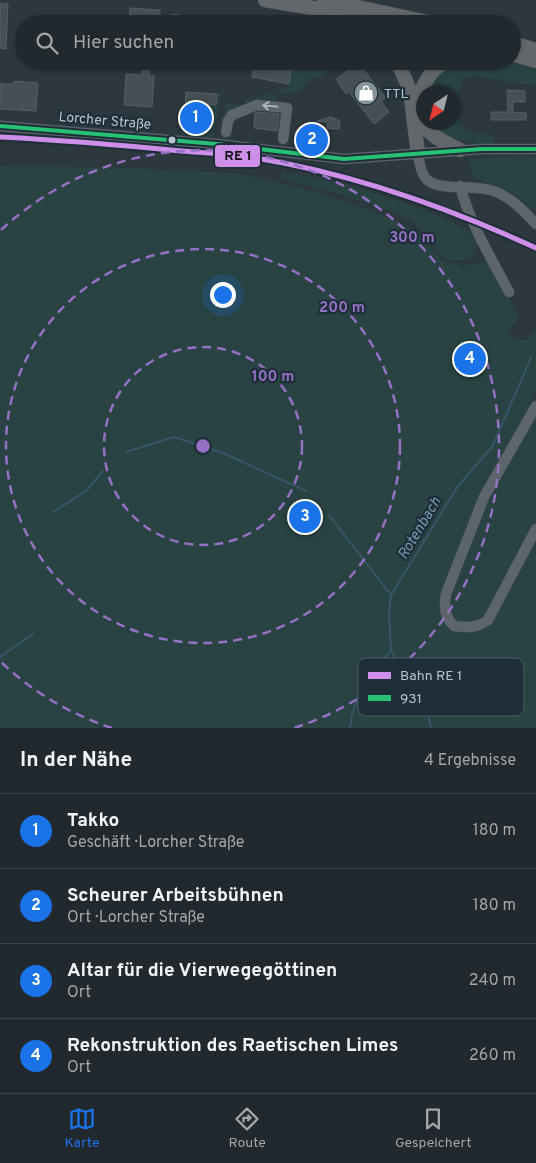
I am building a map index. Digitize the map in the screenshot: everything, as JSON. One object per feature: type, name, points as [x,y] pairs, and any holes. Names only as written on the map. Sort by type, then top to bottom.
[{"type":"highway","points":[[265,0],[325,5],[384,15]]},
{"type":"highway","points":[[325,5],[340,15]]},
{"type":"highway","points":[[325,5],[357,15]]},
{"type":"highway","points":[[521,46],[536,50]]},
{"type":"highway","points":[[521,57],[536,61]]},
{"type":"highway","points":[[401,70],[410,90],[418,154]]},
{"type":"highway","points":[[424,85],[430,74],[435,70]]},
{"type":"highway","points":[[418,154],[423,144],[422,130]]},
{"type":"highway","points":[[429,130],[438,138],[460,150]]},
{"type":"street","points":[[226,132],[232,115],[257,105],[288,108],[283,139]]},
{"type":"street","name":"Lorcher Straße","points":[[0,126],[217,144],[344,159],[460,150],[536,149]]},
{"type":"street","points":[[418,154],[422,172],[430,183],[437,186],[460,186],[490,190],[514,203],[536,224]]},
{"type":"street","points":[[460,186],[486,250],[509,292]]},
{"type":"street","points":[[536,406],[484,497],[446,594],[444,608],[448,620],[454,626],[469,628],[479,626],[488,620],[536,529]]},
{"type":"green space","points":[[521,65],[536,69],[536,85],[476,76],[462,80],[461,85],[431,85],[440,70],[521,70]]},
{"type":"green space","points":[[292,70],[329,70],[322,77],[312,77],[300,91],[279,95],[280,90],[289,85]]},
{"type":"green space","points":[[263,92],[276,94],[274,103],[226,122],[222,121],[226,103],[244,106],[245,99],[255,100],[256,97],[262,98]]},
{"type":"green space","points":[[218,93],[222,93],[213,139],[181,135],[181,131],[205,132],[207,105],[216,105]]},
{"type":"green space","points":[[461,125],[469,131],[493,135],[494,144],[476,143],[444,136],[437,130],[461,130]]},
{"type":"green space","points":[[536,157],[536,212],[514,194],[473,178],[468,159]]},
{"type":"green space","points":[[0,166],[101,167],[235,173],[314,191],[367,209],[421,232],[441,260],[463,266],[488,261],[518,313],[516,323],[506,331],[517,340],[527,340],[536,328],[536,390],[529,405],[536,409],[536,728],[0,728]]},
{"type":"green space","points":[[282,171],[344,184],[405,203],[453,221],[479,240],[475,253],[470,258],[458,261],[450,260],[437,251],[421,230],[404,217],[347,197],[281,178]]},
{"type":"building","points":[[0,3],[8,4],[6,49],[0,48]]},
{"type":"building","points":[[130,8],[160,10],[160,15],[130,15]]},
{"type":"building","points":[[142,70],[150,70],[149,76],[154,76],[152,107],[124,105],[126,74],[142,75]]},
{"type":"building","points":[[253,70],[291,70],[289,84],[252,77]]},
{"type":"building","name":"TTL","points":[[348,70],[364,70],[386,98],[381,101],[389,112],[374,124],[349,92],[346,94],[336,79]]},
{"type":"building","points":[[14,81],[38,83],[36,111],[0,109],[0,84],[13,84]]},
{"type":"building","points":[[507,90],[525,91],[525,102],[513,102],[513,112],[526,113],[526,120],[491,120],[491,112],[508,112]]},
{"type":"building","points":[[186,92],[217,94],[216,105],[206,104],[204,132],[185,131]]},
{"type":"building","points":[[255,113],[279,114],[277,131],[254,128]]},
{"type":"building","points":[[331,117],[340,121],[339,129],[327,128],[328,122],[317,121]]},
{"type":"building","points":[[296,132],[328,137],[327,149],[295,144]]},
{"type":"waterway","name":"Rotenbach","points":[[384,658],[391,651],[389,612],[391,595],[458,486],[492,447],[531,358]]},
{"type":"waterway","points":[[126,452],[174,437],[223,453],[306,491]]},
{"type":"waterway","points":[[53,512],[86,491],[103,471]]},
{"type":"waterway","points":[[329,515],[391,595]]},
{"type":"waterway","points":[[0,657],[33,634]]},
{"type":"waterway","points":[[391,651],[395,658]]},
{"type":"waterway","name":"Rotenbach","points":[[350,728],[352,714],[358,696]]},
{"type":"waterway","points":[[428,716],[431,728]]},
{"type":"transit line","name":"931","points":[[0,126],[217,144],[344,159],[482,149],[536,149]]},
{"type":"transit line","points":[[0,137],[228,155],[292,165],[328,173],[399,194],[468,219],[536,248]]},
{"type":"place","name":"TTL","points":[[366,93]]},
{"type":"place","name":"Takko","points":[[196,118]]},
{"type":"place","name":"Scheurer Arbeitsbühnen","points":[[312,140]]},
{"type":"place","name":"Rekonstruktion des Raetischen Limes","points":[[470,359]]},
{"type":"place","name":"Altar für die Vierwegegöttinen","points":[[305,517]]}]
